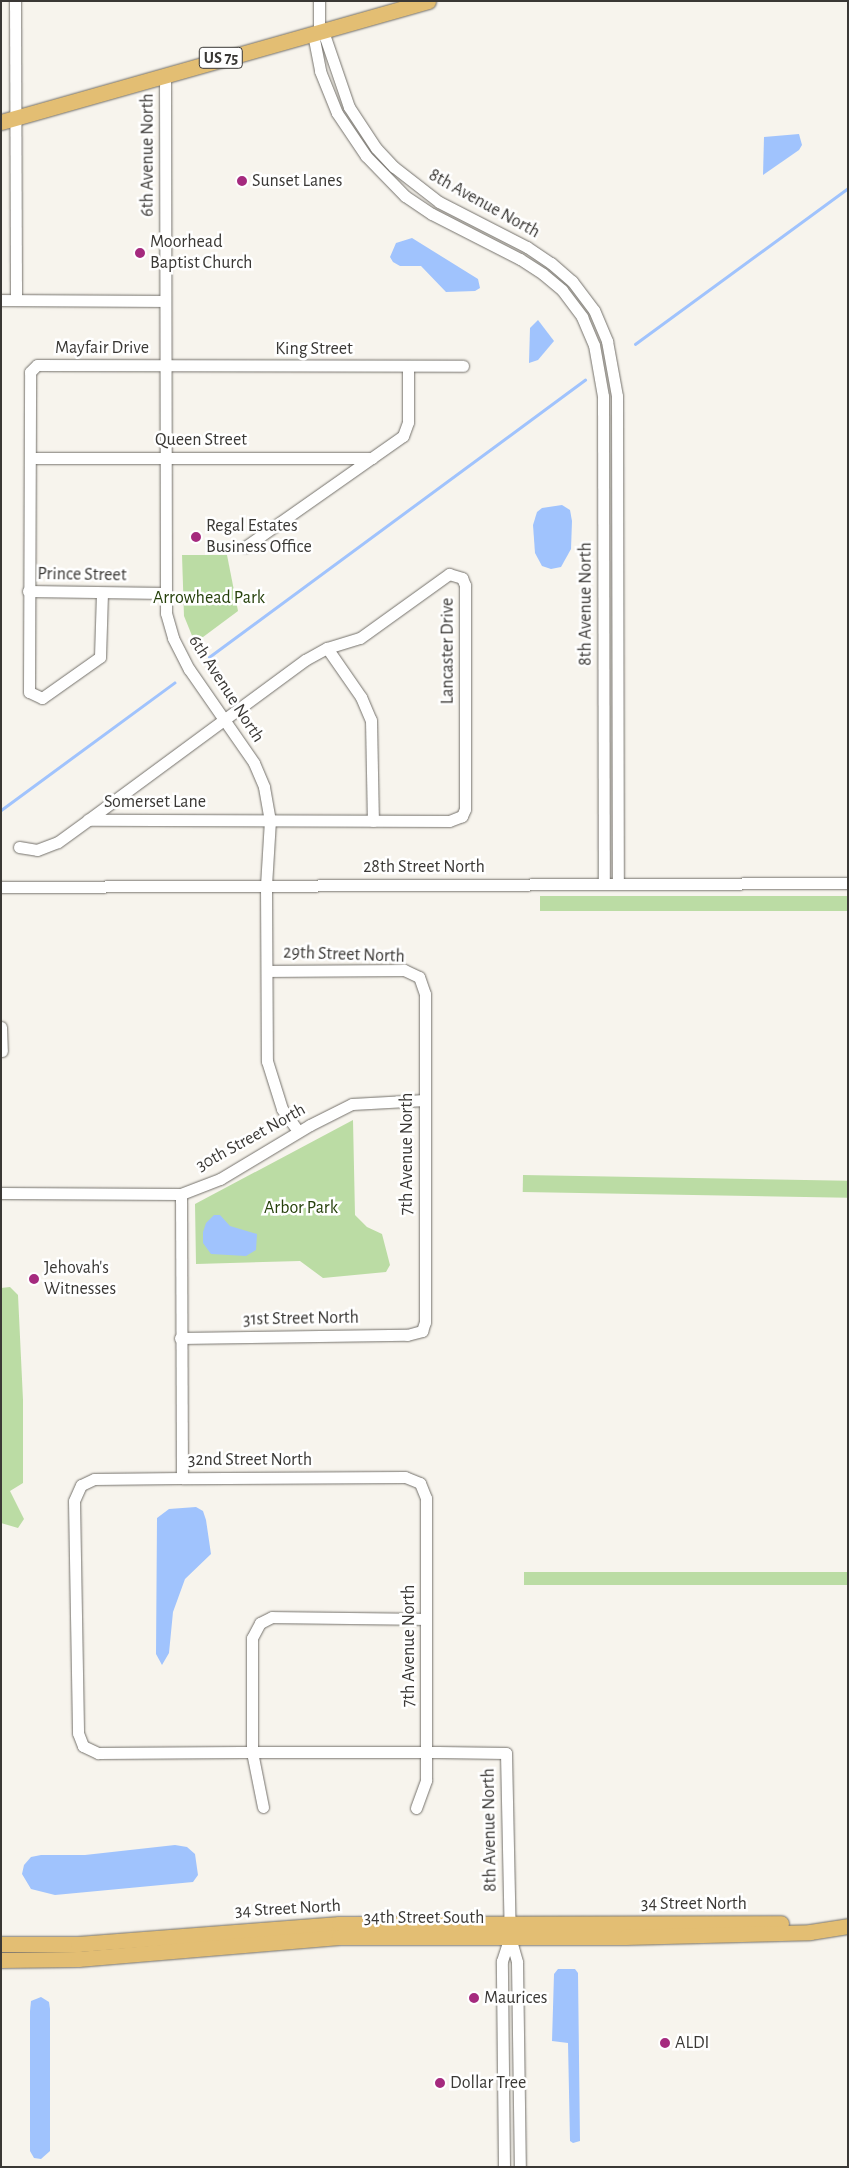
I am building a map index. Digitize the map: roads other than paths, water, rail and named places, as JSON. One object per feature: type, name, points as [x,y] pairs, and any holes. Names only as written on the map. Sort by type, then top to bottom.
[{"type":"main road","name":"US 75","points":[[8,120],[319,30],[428,1]]},
{"type":"main road","name":"34 Street North","points":[[1,1944],[78,1944],[295,1926],[510,1930],[719,1922],[848,1926]]},
{"type":"main road","name":"34th Street South","points":[[1,1960],[78,1959],[298,1939],[510,1930]]},
{"type":"street","points":[[15,1],[8,120],[16,300]]},
{"type":"street","points":[[319,1],[319,30]]},
{"type":"street","name":"8th Avenue North","points":[[604,883],[603,396],[594,345],[582,317],[562,290],[543,274],[520,259],[432,214],[384,176],[350,134],[334,106],[315,48],[314,39],[319,30],[325,37],[349,107],[376,148],[394,167],[439,202],[527,247],[552,263],[599,308],[617,396],[618,883]]},
{"type":"street","name":"6th Avenue North","points":[[165,74],[165,593],[173,638],[188,669],[254,763],[264,787],[270,820],[266,886],[267,1061],[282,1109],[298,1132]]},
{"type":"street","points":[[1,300],[165,301]]},
{"type":"street","points":[[582,317],[599,308]]},
{"type":"street","name":"Mayfair Drive","points":[[102,593],[100,657],[42,698],[29,692],[30,372],[38,365],[165,366]]},
{"type":"street","name":"King Street","points":[[165,366],[464,366]]},
{"type":"street","points":[[245,547],[372,458],[406,431],[408,366]]},
{"type":"street","name":"Queen Street","points":[[31,458],[372,458]]},
{"type":"street","name":"Lancaster Drive","points":[[223,719],[327,648],[360,638],[449,574],[462,578],[465,585],[465,809],[456,820],[270,820]]},
{"type":"street","name":"Prince Street","points":[[28,592],[165,593]]},
{"type":"street","points":[[327,648],[361,697],[370,720],[373,821]]},
{"type":"street","name":"Somerset Lane","points":[[88,820],[223,719]]},
{"type":"street","points":[[19,847],[37,850],[58,842],[88,820]]},
{"type":"street","name":"Somerset Lane","points":[[88,820],[270,820]]},
{"type":"street","name":"28th Street North","points":[[1,887],[604,883],[848,884]]},
{"type":"street","name":"29th Street North","points":[[267,971],[404,970],[419,977]]},
{"type":"street","name":"7th Avenue North","points":[[419,977],[425,994],[425,1317],[422,1331]]},
{"type":"street","points":[[1,1027],[2,1051]]},
{"type":"street","name":"30th Street North","points":[[1,1193],[181,1194],[220,1179],[298,1132],[352,1104],[424,1100]]},
{"type":"street","points":[[181,1194],[180,1338],[182,1478]]},
{"type":"street","name":"31st Street North","points":[[180,1338],[407,1335],[422,1331]]},
{"type":"street","name":"32nd Street North","points":[[252,1752],[98,1753],[84,1746],[78,1733],[74,1501],[81,1485],[94,1479],[182,1478],[405,1477],[420,1483]]},
{"type":"street","name":"7th Avenue North","points":[[416,1808],[426,1780],[426,1498],[420,1483]]},
{"type":"street","points":[[263,1808],[252,1752],[252,1638],[260,1623],[272,1617],[426,1619]]},
{"type":"street","points":[[252,1752],[426,1752]]},
{"type":"street","name":"8th Avenue North","points":[[426,1752],[506,1752],[510,1930]]},
{"type":"street","points":[[510,1930],[518,1962],[520,2165]]},
{"type":"street","points":[[504,2165],[502,1961],[510,1930]]},
{"type":"water","points":[[799,134],[802,145],[799,150],[763,175],[764,137]]},
{"type":"water","points":[[412,238],[478,279],[480,288],[475,291],[446,292],[421,266],[400,266],[393,262],[390,257],[396,243]]},
{"type":"water","points":[[538,320],[554,341],[538,360],[529,363],[530,328]]},
{"type":"water","points":[[562,505],[570,510],[572,521],[571,549],[561,567],[551,569],[542,566],[535,553],[533,525],[537,512],[542,508]]},
{"type":"water","points":[[214,1215],[220,1215],[230,1226],[257,1234],[256,1250],[246,1256],[211,1254],[203,1243],[203,1232],[206,1223]]},
{"type":"water","points":[[196,1507],[203,1511],[206,1520],[211,1554],[185,1579],[173,1612],[169,1653],[162,1665],[156,1654],[157,1518],[169,1509]]},
{"type":"water","points":[[175,1845],[187,1847],[195,1854],[198,1875],[193,1882],[55,1895],[31,1889],[22,1874],[24,1865],[31,1857],[41,1855],[85,1855]]},
{"type":"water","points":[[558,1969],[575,1969],[578,1973],[580,2141],[573,2143],[570,2141],[568,2043],[552,2041],[554,1974]]},
{"type":"water","points":[[41,1997],[49,2002],[50,2009],[50,2151],[41,2159],[34,2158],[30,2151],[30,2011],[31,2001]]},
{"type":"waterway","points":[[635,344],[848,188]]},
{"type":"waterway","points":[[209,657],[585,380]]},
{"type":"waterway","points":[[1,810],[174,683]]},
{"type":"place","name":"Sunset Lanes","points":[[242,181]]},
{"type":"place","name":"Moorhead Baptist Church","points":[[140,253]]},
{"type":"place","name":"Regal Estates Business Office","points":[[196,537]]},
{"type":"place","name":"Jehovah's Witnesses","points":[[34,1279]]},
{"type":"place","name":"Maurices","points":[[474,1998]]},
{"type":"place","name":"ALDI","points":[[665,2043]]},
{"type":"place","name":"Dollar Tree","points":[[440,2083]]},
{"type":"park label","name":"Arrowhead Park","points":[[209,598]]},
{"type":"park label","name":"Arbor Park","points":[[301,1208]]}]
